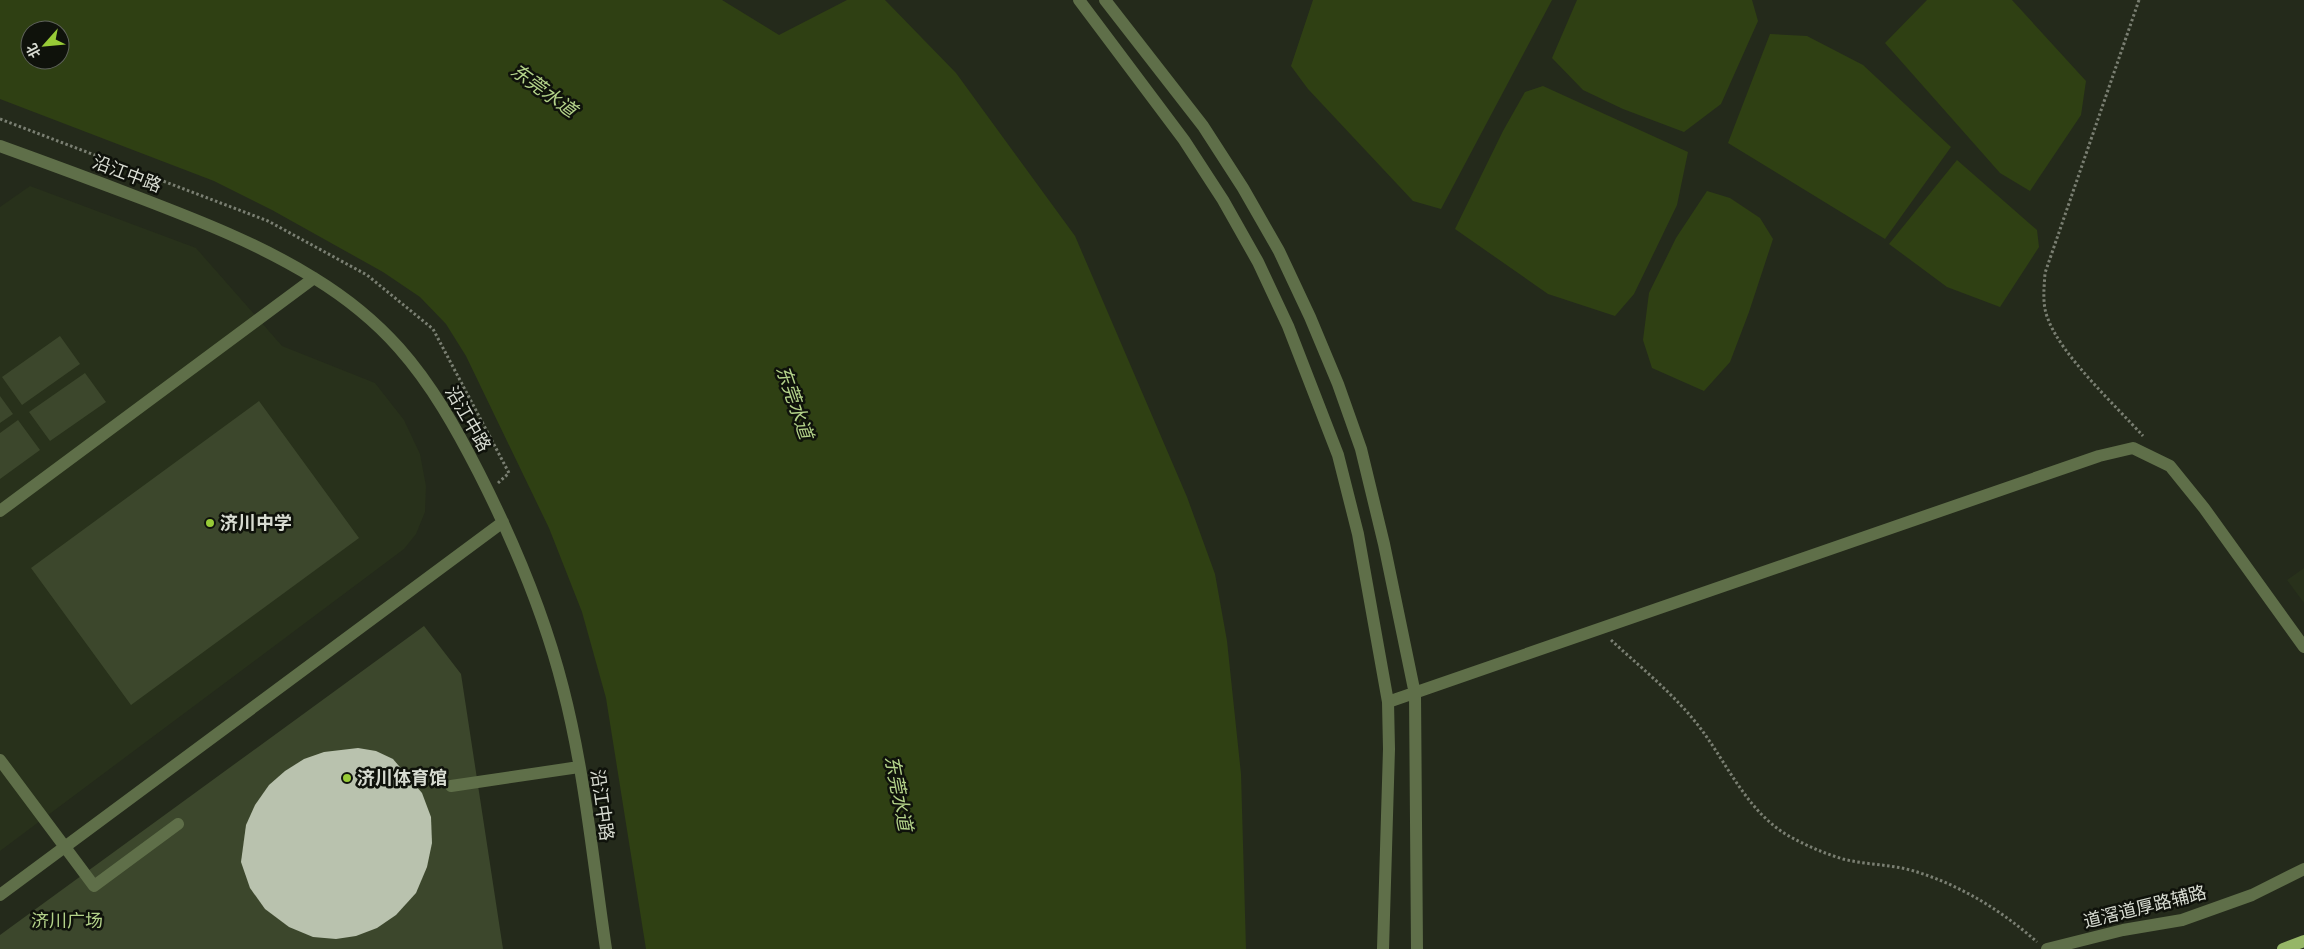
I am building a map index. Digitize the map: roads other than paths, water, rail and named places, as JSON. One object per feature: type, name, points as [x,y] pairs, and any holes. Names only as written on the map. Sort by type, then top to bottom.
[{"type":"main road","points":[[2283,949],[2304,940]]},
{"type":"street","points":[[1079,0],[1184,140],[1223,200],[1258,262],[1288,326],[1338,455],[1358,534],[1388,702],[1389,749],[1383,949]]},
{"type":"street","points":[[1105,0],[1203,126],[1243,188],[1279,251],[1310,317],[1361,449],[1384,544],[1415,694],[1417,949]]},
{"type":"street","name":"沿江中路","points":[[0,146],[228,232],[314,278],[366,316],[399,348],[426,383],[451,421],[503,522],[535,596],[552,646],[573,729],[606,949]]},
{"type":"street","points":[[0,511],[314,278]]},
{"type":"street","points":[[1388,702],[2099,456],[2133,448],[2170,466],[2204,508],[2304,647]]},
{"type":"street","points":[[0,895],[503,522]]},
{"type":"street","points":[[0,760],[94,886],[178,824]]},
{"type":"street","points":[[451,786],[579,767]]},
{"type":"street","name":"道滘道厚路辅路","points":[[2042,946],[2182,920],[2252,895],[2304,869]]},
{"type":"water","name":"东莞水道","points":[[0,0],[722,0],[779,35],[847,0],[885,0],[956,73],[1075,236],[1187,497],[1215,574],[1227,641],[1241,774],[1246,949],[646,949],[606,698],[582,612],[549,528],[466,356],[446,324],[420,297],[383,272],[272,210],[214,181],[0,99]]},
{"type":"water","points":[[1313,0],[1552,0],[1441,209],[1413,201],[1308,89],[1291,66]]},
{"type":"water","points":[[1577,0],[1752,0],[1758,21],[1721,104],[1684,132],[1623,109],[1583,90],[1552,58]]},
{"type":"water","points":[[1927,0],[2012,0],[2086,81],[2081,115],[2030,191],[2000,173],[1885,43]]},
{"type":"water","points":[[1770,34],[1807,36],[1863,65],[1951,147],[1885,239],[1728,143]]},
{"type":"water","points":[[1543,86],[1688,152],[1677,205],[1634,294],[1615,316],[1548,294],[1455,229],[1503,131],[1525,92]]},
{"type":"water","points":[[1957,160],[2037,230],[2039,247],[2000,307],[1947,287],[1889,244]]},
{"type":"water","points":[[1707,191],[1730,198],[1760,218],[1773,239],[1730,362],[1704,391],[1652,368],[1643,340],[1649,293],[1676,238]]},
{"type":"place","name":"济川中学","points":[[210,523]]},
{"type":"place","name":"济川体育馆","points":[[347,778]]},
{"type":"park label","name":"济川广场","points":[[67,921]]}]
